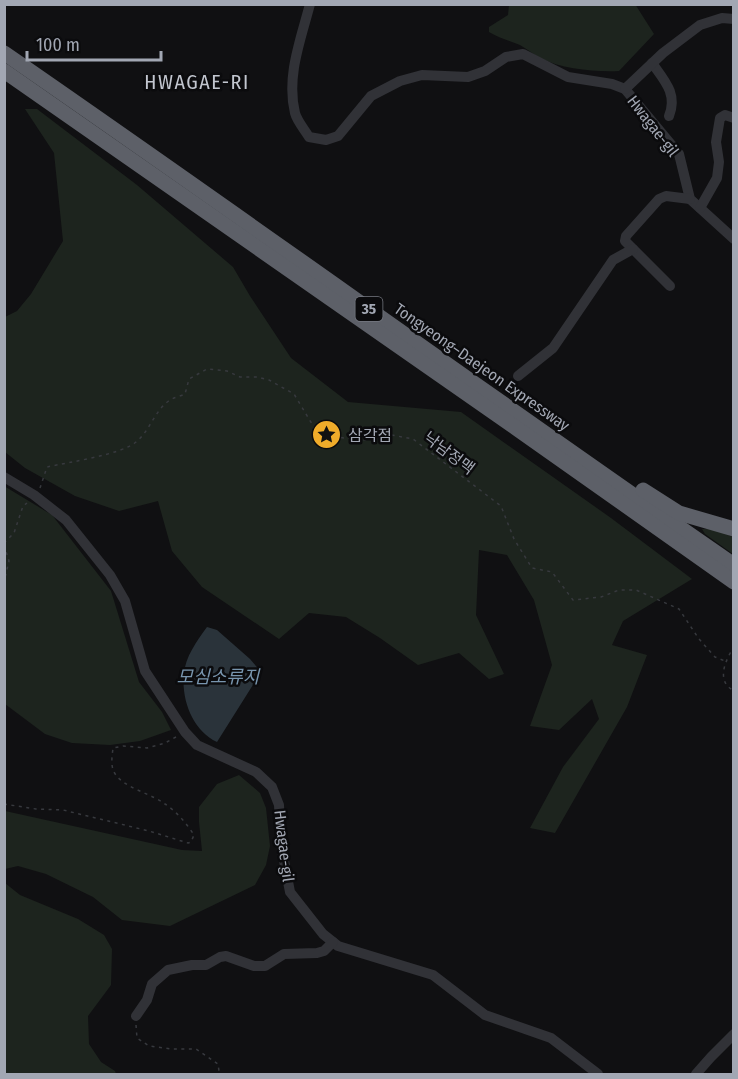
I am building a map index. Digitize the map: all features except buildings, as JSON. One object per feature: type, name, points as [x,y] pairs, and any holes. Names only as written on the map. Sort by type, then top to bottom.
[{"type":"highway","name":"Tongyeong–Daejeon Expressway","points":[[4,53],[734,565]]},
{"type":"highway","name":"Tongyeong–Daejeon Expressway","points":[[4,71],[734,582]]},
{"type":"highway","points":[[487,392],[679,513],[734,529]]},
{"type":"highway","points":[[669,537],[734,592]]},
{"type":"street","name":"Hwagae-gil","points":[[310,4],[293,69],[292,90],[295,115],[309,137],[326,140],[338,136],[372,96],[400,81],[423,75],[468,77],[485,71],[506,57],[524,54],[568,77],[612,84],[625,89],[679,154],[690,199]]},
{"type":"street","points":[[625,89],[670,47],[700,25],[722,18],[734,19]]},
{"type":"street","points":[[652,63],[666,81],[671,94],[673,107],[669,116]]},
{"type":"street","points":[[700,208],[717,177],[719,162],[716,142],[720,118],[725,115],[734,118]]},
{"type":"street","points":[[670,286],[626,242],[626,236],[659,199],[666,196],[690,199],[734,239]]},
{"type":"street","points":[[518,376],[553,348],[613,260],[633,249]]},
{"type":"street","name":"Hwagae-gil","points":[[4,477],[34,495],[66,520],[110,575],[125,601],[145,671],[185,732],[197,745],[256,772],[272,787],[279,805],[281,845],[290,892],[323,934],[335,944],[433,975],[486,1015],[551,1038],[598,1074]]},
{"type":"street","points":[[136,1016],[147,1000],[152,984],[168,970],[206,965],[226,956],[254,966],[265,966],[284,954],[317,953],[335,944]]},
{"type":"street","points":[[696,1074],[734,1034]]},
{"type":"path","name":"낙남정맥","points":[[4,582],[9,561],[4,544],[14,533],[23,506],[42,486],[47,467],[90,458],[134,444],[144,435],[158,413],[170,400],[185,394],[189,379],[207,369],[227,371],[240,377],[269,380],[294,394],[315,429],[335,437],[365,440],[381,433],[413,439],[501,506],[514,539],[532,568],[552,572],[573,600],[600,597],[619,590],[636,590],[679,609],[699,639],[715,657],[725,661]]},
{"type":"path","points":[[734,646],[725,661],[726,683],[734,691]]},
{"type":"path","points":[[4,804],[63,810],[191,842],[194,835],[188,825],[165,803],[130,786],[115,775],[111,762],[113,748],[123,746],[147,748],[165,744],[185,732]]},
{"type":"path","points":[[136,1016],[137,1038],[149,1046],[196,1049],[218,1064],[217,1074]]},
{"type":"shaded area","points":[[635,4],[654,34],[619,71],[589,70],[558,65],[489,32],[489,27],[508,15],[509,5]]},
{"type":"shaded area","points":[[25,109],[37,109],[137,185],[233,267],[291,358],[348,402],[461,412],[611,518],[692,579],[623,621],[612,645],[647,655],[627,707],[555,833],[530,828],[563,767],[599,719],[592,699],[559,730],[530,726],[552,665],[534,600],[507,555],[479,550],[476,615],[504,674],[489,679],[459,653],[418,665],[346,617],[309,613],[279,639],[202,587],[172,551],[158,501],[119,511],[75,496],[25,468],[5,452],[5,317],[17,311],[31,294],[63,241],[54,153]]},
{"type":"shaded area","points":[[4,486],[52,515],[111,591],[139,682],[162,712],[171,730],[140,741],[110,745],[72,743],[45,734],[5,704]]},
{"type":"shaded area","points":[[702,529],[713,529],[733,537],[733,554],[705,534]]},
{"type":"shaded area","points":[[239,775],[260,793],[266,808],[270,846],[266,865],[255,885],[170,926],[122,920],[93,897],[46,874],[18,866],[5,869],[5,811],[182,850],[202,851],[199,807],[217,784]]},
{"type":"shaded area","points":[[5,883],[20,895],[78,919],[104,935],[112,949],[111,985],[88,1016],[89,1044],[101,1062],[116,1074],[5,1074]]},
{"type":"water","name":"모심소류지","points":[[207,627],[217,630],[250,659],[261,672],[217,742],[195,723],[187,704],[184,684],[189,655]]},
{"type":"place","name":"삼각점","points":[[327,435]]},
{"type":"district","name":"HWAGAE-RI","points":[[197,82]]}]
